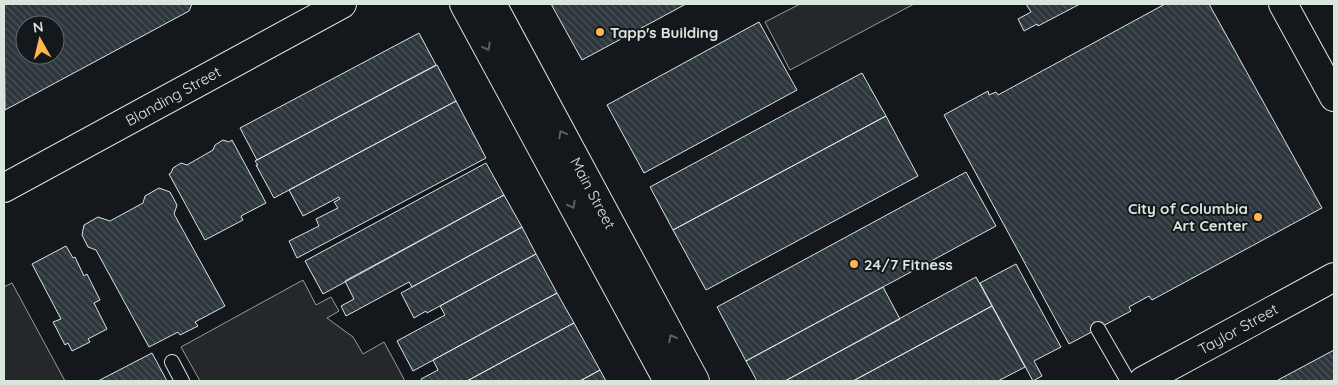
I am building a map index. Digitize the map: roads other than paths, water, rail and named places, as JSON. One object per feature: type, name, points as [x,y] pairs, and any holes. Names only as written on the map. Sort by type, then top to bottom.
[{"type":"main road","name":"Blanding Street","points":[[4,188],[342,4]]},
{"type":"main road","name":"Main Street","points":[[464,4],[668,381]]},
{"type":"main road","name":"Main Street","points":[[492,4],[695,381]]},
{"type":"main road","points":[[1283,4],[1334,97]]},
{"type":"main road","name":"Taylor Street","points":[[1143,381],[1334,277]]},
{"type":"lane","points":[[1098,329],[1128,381]]},
{"type":"lane","points":[[172,362],[182,381]]},
{"type":"place","name":"Tapp's Building","points":[[600,32]]},
{"type":"place","name":"City of Columbia Art Center","points":[[1258,217]]},
{"type":"place","name":"24/7 Fitness","points":[[854,264]]}]
